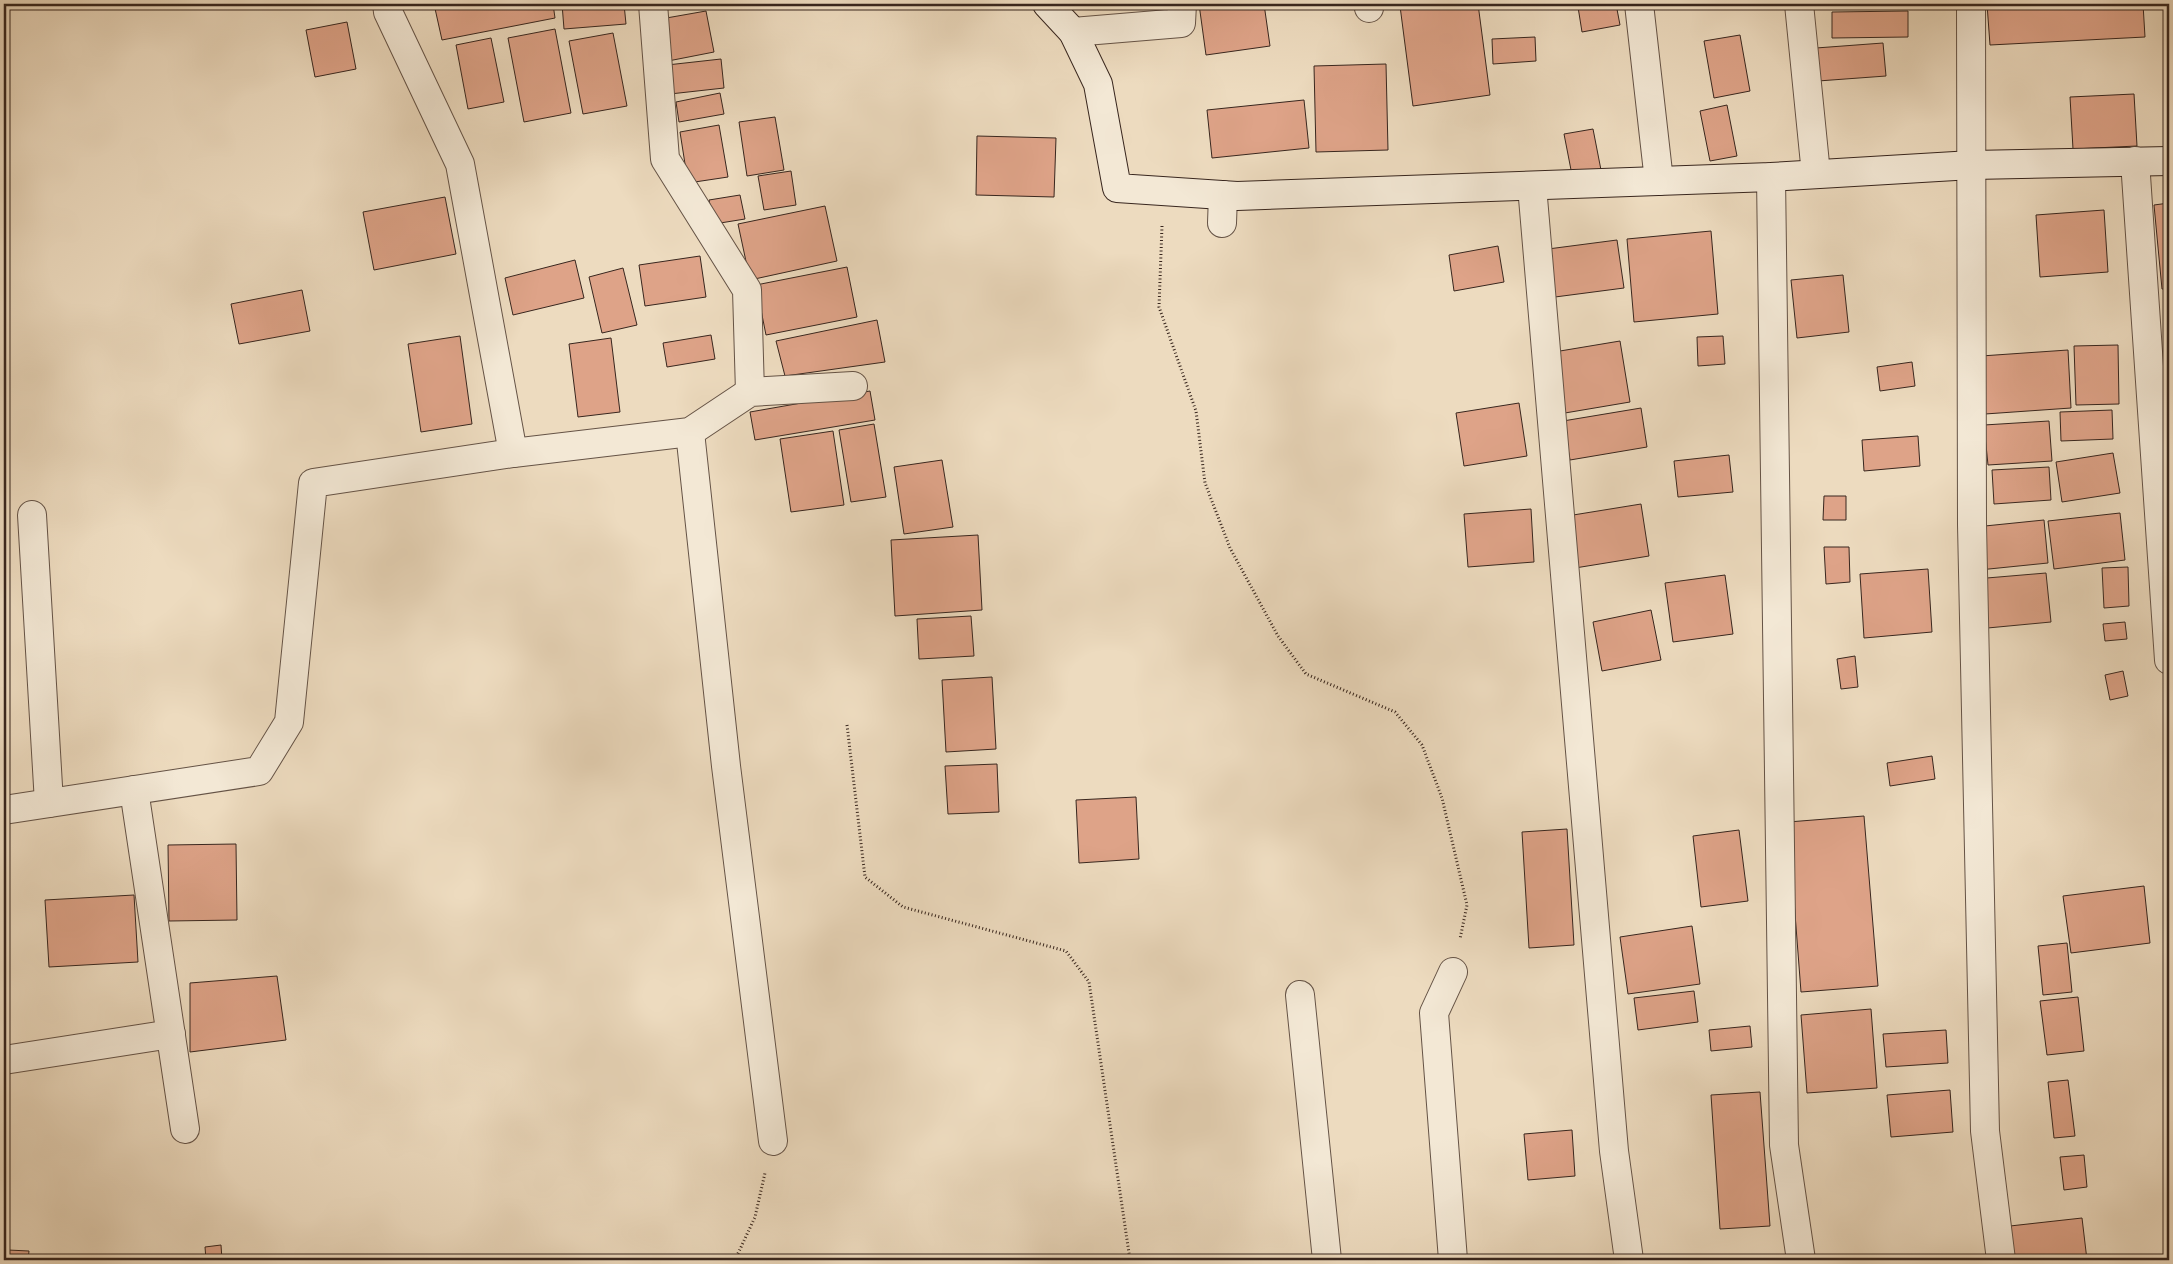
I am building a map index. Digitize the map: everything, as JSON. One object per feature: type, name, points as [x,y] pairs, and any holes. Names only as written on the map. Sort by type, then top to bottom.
[{"type":"street","points":[[386,4],[388,12],[460,164],[513,453]]},
{"type":"street","points":[[653,4],[665,159],[747,290],[750,392]]},
{"type":"street","points":[[1047,4],[1073,32],[1098,84],[1117,188],[1237,196],[1771,177],[1972,165],[2169,161]]},
{"type":"street","points":[[1073,32],[1181,24],[1182,4]]},
{"type":"street","points":[[1639,4],[1659,181]]},
{"type":"street","points":[[1799,4],[1816,174]]},
{"type":"street","points":[[1971,4],[1973,535],[1985,1131],[2001,1260]]},
{"type":"street","points":[[2135,161],[2165,537],[2169,660]]},
{"type":"street","points":[[1771,177],[1784,1145],[1801,1260]]},
{"type":"street","points":[[1532,186],[1614,1151],[1628,1260]]},
{"type":"street","points":[[1222,223],[1223,195]]},
{"type":"street","points":[[4,810],[260,771],[289,722],[313,483],[513,453],[690,432],[750,392],[852,386]]},
{"type":"street","points":[[690,432],[726,766],[772,1141]]},
{"type":"street","points":[[32,515],[49,803]]},
{"type":"street","points":[[134,790],[185,1129]]},
{"type":"street","points":[[1453,972],[1434,1012],[1453,1260]]},
{"type":"street","points":[[1300,994],[1327,1260]]},
{"type":"street","points":[[4,1060],[171,1034]]},
{"type":"path","points":[[1163,191],[1159,307],[1196,411],[1205,482],[1230,548],[1278,636],[1306,674],[1395,712],[1422,745],[1442,798],[1467,905],[1453,972]]},
{"type":"path","points":[[847,725],[865,877],[903,907],[1066,951],[1089,982],[1130,1260]]},
{"type":"path","points":[[736,1260],[754,1216],[772,1141]]},
{"type":"building","points":[[434,4],[553,4],[555,18],[442,40]]},
{"type":"building","points":[[562,4],[624,4],[626,24],[564,29]]},
{"type":"building","points":[[684,4],[713,4],[685,8]]},
{"type":"building","points":[[1199,4],[1264,4],[1270,46],[1206,55]]},
{"type":"building","points":[[1419,4],[1478,4],[1490,95],[1413,106],[1400,6]]},
{"type":"building","points":[[1596,4],[1616,4],[1620,25],[1582,32],[1578,7]]},
{"type":"building","points":[[1720,4],[1742,4],[1743,6],[1721,9]]},
{"type":"building","points":[[1987,4],[2143,4],[2145,37],[1990,45]]},
{"type":"building","points":[[706,11],[714,52],[663,62],[655,20]]},
{"type":"building","points":[[1908,11],[1908,37],[1832,38],[1832,12]]},
{"type":"building","points":[[347,22],[356,69],[315,77],[306,30]]},
{"type":"building","points":[[555,29],[571,113],[524,122],[508,38]]},
{"type":"building","points":[[613,33],[627,106],[583,114],[569,41]]},
{"type":"building","points":[[1740,35],[1750,91],[1714,98],[1704,41]]},
{"type":"building","points":[[1535,37],[1536,61],[1493,64],[1492,39]]},
{"type":"building","points":[[491,38],[504,102],[468,109],[456,45]]},
{"type":"building","points":[[1883,43],[1886,76],[1818,81],[1816,48]]},
{"type":"building","points":[[721,59],[724,88],[670,94],[667,65]]},
{"type":"building","points":[[1386,64],[1388,150],[1316,152],[1314,66]]},
{"type":"building","points":[[720,93],[724,114],[679,122],[676,102]]},
{"type":"building","points":[[2134,94],[2137,146],[2073,149],[2070,97]]},
{"type":"building","points":[[1304,100],[1309,148],[1212,158],[1207,110]]},
{"type":"building","points":[[1727,105],[1737,156],[1710,161],[1700,111]]},
{"type":"building","points":[[775,117],[784,170],[747,176],[739,122]]},
{"type":"building","points":[[719,125],[728,177],[688,183],[680,132]]},
{"type":"building","points":[[1593,129],[1601,170],[1572,175],[1564,134]]},
{"type":"building","points":[[977,136],[1056,138],[1054,197],[976,195]]},
{"type":"building","points":[[791,171],[796,205],[764,210],[758,176]]},
{"type":"building","points":[[740,195],[745,219],[714,224],[709,200]]},
{"type":"building","points":[[445,197],[456,254],[374,270],[363,212]]},
{"type":"building","points":[[2169,203],[2169,289],[2162,289],[2154,205]]},
{"type":"building","points":[[825,206],[837,261],[750,280],[738,224]]},
{"type":"building","points":[[2104,210],[2108,272],[2040,277],[2036,215]]},
{"type":"building","points":[[1711,231],[1718,314],[1634,322],[1627,239]]},
{"type":"building","points":[[1617,240],[1624,288],[1555,297],[1548,249]]},
{"type":"building","points":[[1498,246],[1504,282],[1454,291],[1449,255]]},
{"type":"building","points":[[700,256],[706,297],[645,306],[639,265]]},
{"type":"building","points":[[575,260],[584,298],[513,315],[505,278]]},
{"type":"building","points":[[847,267],[857,317],[766,335],[756,285]]},
{"type":"building","points":[[623,268],[637,325],[602,333],[589,277]]},
{"type":"building","points":[[1843,275],[1849,332],[1797,338],[1791,280]]},
{"type":"building","points":[[302,290],[310,331],[239,344],[231,304]]},
{"type":"building","points":[[877,320],[885,362],[785,376],[776,341]]},
{"type":"building","points":[[711,335],[715,359],[667,367],[663,343]]},
{"type":"building","points":[[460,336],[472,424],[421,432],[408,344]]},
{"type":"building","points":[[1723,336],[1725,364],[1698,366],[1697,337]]},
{"type":"building","points":[[611,338],[620,412],[578,417],[569,344]]},
{"type":"building","points":[[1620,341],[1630,402],[1559,414],[1548,353]]},
{"type":"building","points":[[2118,345],[2119,404],[2076,405],[2074,346]]},
{"type":"building","points":[[2068,350],[2071,408],[1985,414],[1981,356]]},
{"type":"building","points":[[1912,362],[1915,386],[1880,391],[1877,367]]},
{"type":"building","points":[[870,391],[875,420],[755,440],[750,412]]},
{"type":"building","points":[[1519,403],[1527,456],[1464,466],[1456,413]]},
{"type":"building","points":[[1641,408],[1647,447],[1570,460],[1563,421]]},
{"type":"building","points":[[2112,410],[2113,439],[2061,441],[2060,412]]},
{"type":"building","points":[[2164,413],[2169,413],[2169,459]]},
{"type":"building","points":[[2049,421],[2052,461],[1988,465],[1984,425]]},
{"type":"building","points":[[874,424],[886,497],[851,502],[839,430]]},
{"type":"building","points":[[833,431],[844,505],[791,512],[780,439]]},
{"type":"building","points":[[1918,436],[1920,466],[1864,471],[1862,440]]},
{"type":"building","points":[[2113,453],[2120,493],[2062,502],[2056,462]]},
{"type":"building","points":[[1729,455],[1733,492],[1678,497],[1674,461]]},
{"type":"building","points":[[942,460],[953,527],[904,534],[894,467]]},
{"type":"building","points":[[2049,467],[2051,500],[1994,504],[1992,470]]},
{"type":"building","points":[[1824,496],[1846,496],[1846,520],[1823,520]]},
{"type":"building","points":[[1641,504],[1649,556],[1575,568],[1567,516]]},
{"type":"building","points":[[1531,509],[1534,562],[1468,567],[1464,514]]},
{"type":"building","points":[[2120,513],[2125,560],[2054,569],[2048,521]]},
{"type":"building","points":[[2044,520],[2048,563],[1979,570],[1975,527]]},
{"type":"building","points":[[978,535],[982,610],[895,616],[891,540]]},
{"type":"building","points":[[1824,547],[1849,547],[1850,582],[1826,584]]},
{"type":"building","points":[[2128,567],[2129,606],[2104,608],[2102,568]]},
{"type":"building","points":[[1928,569],[1932,632],[1864,638],[1860,574]]},
{"type":"building","points":[[2046,573],[2051,622],[1977,629],[1975,579]]},
{"type":"building","points":[[1725,575],[1733,634],[1673,642],[1665,583]]},
{"type":"building","points":[[1651,610],[1661,660],[1602,671],[1593,622]]},
{"type":"building","points":[[971,616],[974,656],[919,659],[917,619]]},
{"type":"building","points":[[2125,622],[2127,639],[2105,641],[2103,624]]},
{"type":"building","points":[[1855,656],[1858,687],[1841,689],[1837,659]]},
{"type":"building","points":[[2123,671],[2128,696],[2110,700],[2105,675]]},
{"type":"building","points":[[992,677],[996,749],[946,752],[942,680]]},
{"type":"building","points":[[1932,756],[1935,779],[1890,786],[1887,763]]},
{"type":"building","points":[[997,764],[999,812],[948,814],[945,766]]},
{"type":"building","points":[[1136,797],[1139,859],[1079,863],[1076,800]]},
{"type":"building","points":[[1864,816],[1878,986],[1801,992],[1788,822]]},
{"type":"building","points":[[1567,829],[1574,945],[1529,948],[1522,832]]},
{"type":"building","points":[[1739,830],[1748,901],[1701,907],[1693,836]]},
{"type":"building","points":[[236,844],[237,920],[169,921],[168,845]]},
{"type":"building","points":[[2144,886],[2150,943],[2071,953],[2063,896]]},
{"type":"building","points":[[134,895],[138,962],[49,967],[45,900]]},
{"type":"building","points":[[1692,926],[1700,984],[1628,994],[1620,937]]},
{"type":"building","points":[[2067,943],[2072,992],[2043,995],[2038,946]]},
{"type":"building","points":[[277,976],[286,1040],[190,1052],[190,983]]},
{"type":"building","points":[[1694,991],[1698,1022],[1638,1030],[1634,998]]},
{"type":"building","points":[[2078,997],[2084,1051],[2047,1055],[2040,1001]]},
{"type":"building","points":[[1871,1009],[1877,1088],[1807,1093],[1801,1015]]},
{"type":"building","points":[[1750,1026],[1752,1047],[1711,1051],[1709,1030]]},
{"type":"building","points":[[1946,1030],[1948,1063],[1886,1067],[1883,1034]]},
{"type":"building","points":[[2068,1080],[2075,1136],[2054,1138],[2048,1082]]},
{"type":"building","points":[[1950,1090],[1953,1132],[1891,1137],[1887,1095]]},
{"type":"building","points":[[1760,1092],[1770,1226],[1720,1229],[1711,1095]]},
{"type":"building","points":[[1572,1130],[1575,1176],[1528,1180],[1524,1134]]},
{"type":"building","points":[[2084,1155],[2087,1187],[2064,1190],[2060,1157]]},
{"type":"building","points":[[2082,1218],[2087,1260],[2014,1260],[2010,1226]]},
{"type":"building","points":[[221,1245],[222,1260],[206,1260],[205,1247]]},
{"type":"building","points":[[8,1250],[29,1251],[28,1260],[8,1260]]},
{"type":"building","points":[[1775,1257],[1775,1260],[1735,1260]]}]
